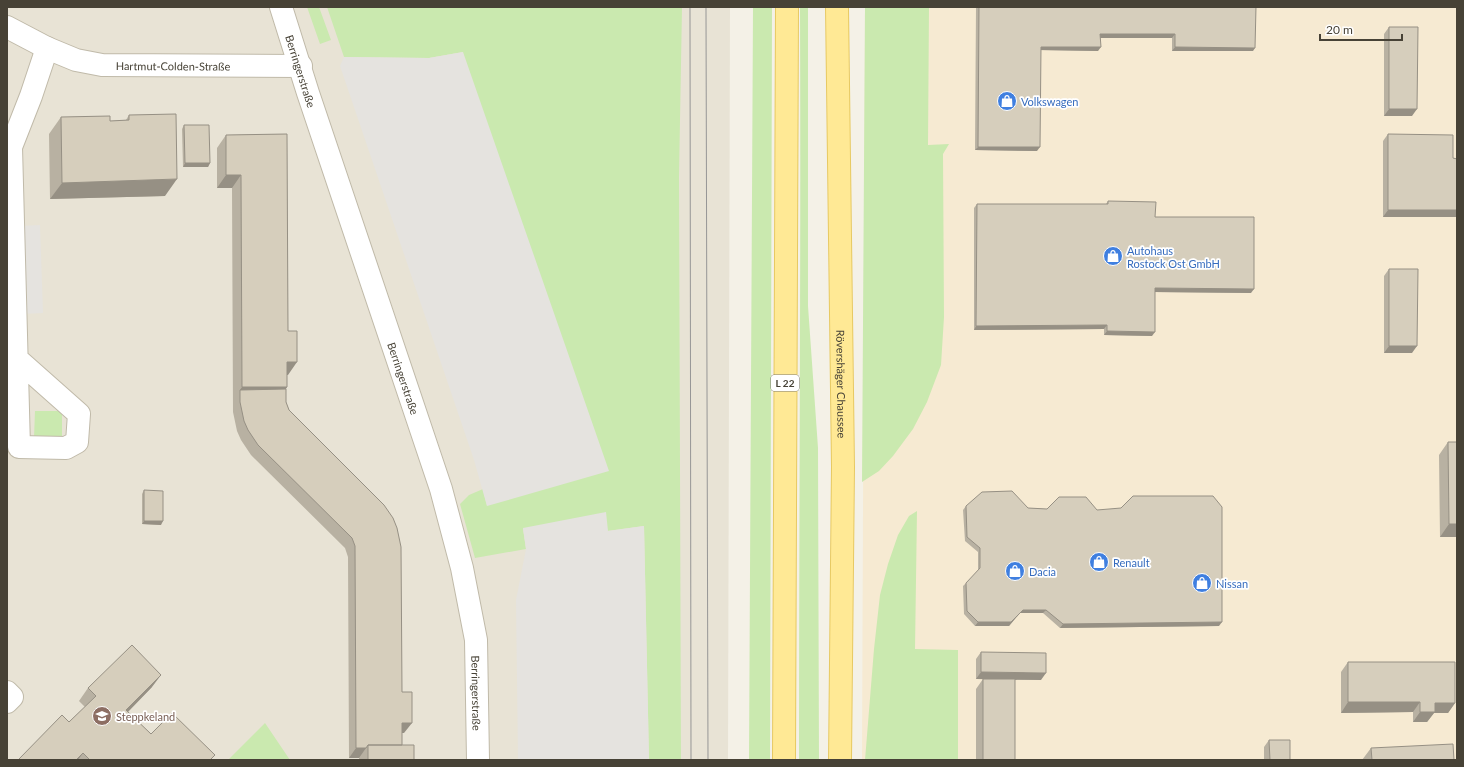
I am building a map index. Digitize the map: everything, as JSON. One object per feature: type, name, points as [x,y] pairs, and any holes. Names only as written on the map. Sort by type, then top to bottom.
[{"type":"main road","name":"L 22","points":[[784,760],[787,7]]},
{"type":"main road","name":"Rövershäger Chaussee","points":[[837,7],[842,467],[840,760]]},
{"type":"street","name":"Berringerstraße","points":[[281,7],[301,66],[308,93],[441,489],[462,568],[476,640],[478,760]]},
{"type":"street","name":"Hartmut-Colden-Straße","points":[[7,27],[47,48],[76,60],[102,65],[301,66]]},
{"type":"street","points":[[17,360],[11,147],[31,96],[47,48]]},
{"type":"street","points":[[7,692],[12,697],[7,702]]},
{"type":"shaded area","points":[[7,7],[730,7],[728,760],[7,760]]},
{"type":"shaded area","points":[[865,7],[1457,7],[1457,760],[862,760]]},
{"type":"shaded area","points":[[463,52],[609,471],[487,506],[474,460],[340,66],[344,57],[429,58]]},
{"type":"shaded area","points":[[40,225],[43,313],[22,314],[20,226]]},
{"type":"shaded area","points":[[606,512],[608,531],[644,526],[649,760],[518,760],[516,600],[526,549],[523,528]]},
{"type":"green space","points":[[307,7],[319,7],[331,40],[320,44]]},
{"type":"green space","points":[[327,7],[682,7],[679,177],[681,760],[649,760],[644,526],[607,531],[605,513],[523,529],[526,549],[475,558],[460,504],[469,495],[483,489],[487,506],[463,52],[429,58],[344,57]]},
{"type":"green space","points":[[753,7],[772,7],[770,760],[749,760]]},
{"type":"green space","points":[[800,7],[808,7],[808,306],[818,448],[819,760],[799,760]]},
{"type":"green space","points":[[865,7],[929,7],[928,145],[949,144],[943,154],[944,317],[941,365],[927,402],[913,429],[893,456],[879,471],[862,482]]},
{"type":"green space","points":[[35,411],[62,411],[62,438],[34,438]]},
{"type":"green space","points":[[917,511],[915,649],[958,650],[958,760],[865,760],[880,595],[888,564],[898,535],[909,516]]},
{"type":"green space","points":[[265,723],[290,760],[228,760]]},
{"type":"building","name":"Volkswagen","points":[[979,7],[1256,7],[1255,48],[1175,47],[1175,34],[1100,34],[1101,47],[1041,47],[1040,147],[978,147]]},
{"type":"building","points":[[1389,27],[1418,27],[1417,109],[1389,109]]},
{"type":"building","points":[[176,114],[177,179],[62,183],[61,117],[110,116],[110,121],[129,120],[129,115]]},
{"type":"building","points":[[184,125],[209,125],[210,163],[185,163]]},
{"type":"building","points":[[287,134],[288,331],[297,331],[297,362],[287,362],[287,387],[242,387],[241,175],[226,175],[226,135]]},
{"type":"building","points":[[1388,134],[1453,135],[1453,158],[1457,159],[1457,210],[1388,210]]},
{"type":"building","name":"Autohaus Rostock Ost GmbH","points":[[1108,201],[1156,202],[1155,217],[1254,217],[1254,289],[1155,288],[1155,332],[1107,331],[1107,325],[976,326],[977,204],[1108,204]]},
{"type":"building","points":[[1389,269],[1418,269],[1417,346],[1389,346]]},
{"type":"building","points":[[286,389],[286,402],[289,410],[384,505],[393,518],[397,528],[401,547],[402,692],[412,692],[412,723],[402,723],[402,745],[368,745],[366,748],[356,748],[355,546],[352,538],[258,445],[244,421],[240,402],[240,390]]},
{"type":"building","points":[[1448,442],[1457,442],[1457,524],[1449,524]]},
{"type":"building","points":[[144,490],[163,491],[163,521],[144,521]]},
{"type":"building","name":"Renault","points":[[1012,491],[1028,508],[1047,509],[1059,497],[1086,497],[1097,510],[1121,508],[1133,496],[1213,496],[1222,507],[1222,622],[1063,624],[1046,610],[1023,610],[1011,622],[978,622],[967,611],[966,583],[980,568],[980,548],[967,537],[966,506],[982,492]]},
{"type":"building","name":"Steppkeland","points":[[132,645],[161,675],[126,710],[151,734],[172,713],[215,755],[210,760],[90,760],[83,753],[76,760],[20,760],[19,759],[62,715],[69,722],[96,696],[88,688]]},
{"type":"building","points":[[981,652],[1046,653],[1046,673],[981,672]]},
{"type":"building","points":[[1348,662],[1455,662],[1455,703],[1435,703],[1435,712],[1420,712],[1420,702],[1348,702]]},
{"type":"building","points":[[983,679],[1015,679],[1015,760],[983,760]]},
{"type":"building","points":[[1269,740],[1290,740],[1290,760],[1270,760]]},
{"type":"building","points":[[1453,744],[1454,760],[1372,760],[1371,748]]},
{"type":"building","points":[[368,745],[414,745],[414,760],[368,760]]},
{"type":"tram line","points":[[690,7],[691,760]]},
{"type":"tram line","points":[[706,7],[708,760]]},
{"type":"place","name":"Volkswagen","points":[[1007,101]]},
{"type":"place","name":"Autohaus Rostock Ost GmbH","points":[[1113,256]]},
{"type":"place","name":"Renault","points":[[1099,562]]},
{"type":"place","name":"Dacia","points":[[1015,571]]},
{"type":"place","name":"Nissan","points":[[1202,583]]},
{"type":"place","name":"Steppkeland","points":[[102,716]]}]
